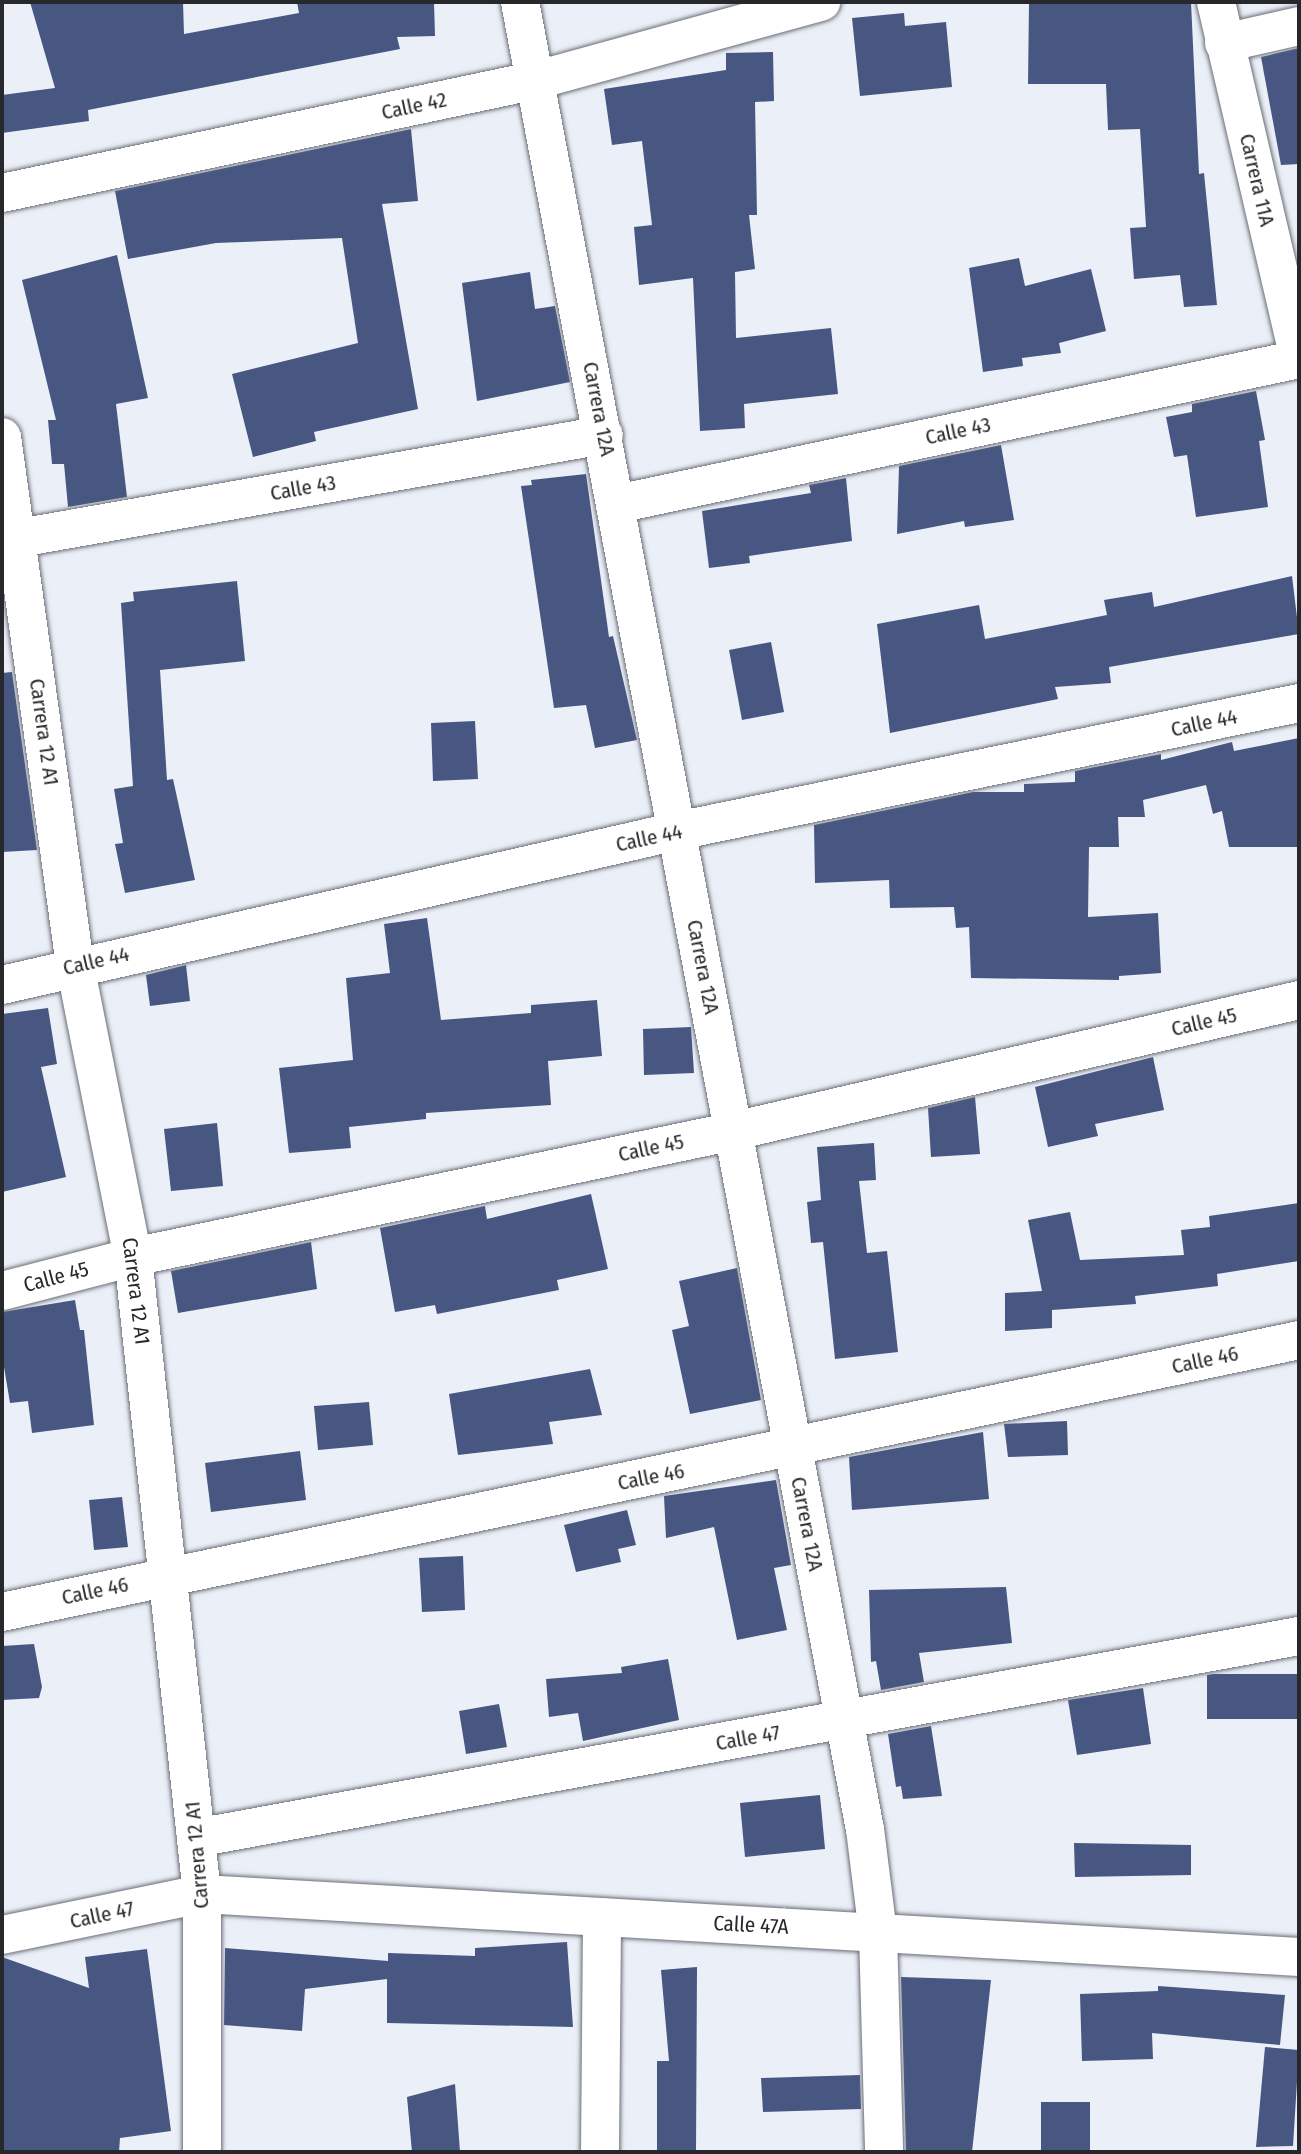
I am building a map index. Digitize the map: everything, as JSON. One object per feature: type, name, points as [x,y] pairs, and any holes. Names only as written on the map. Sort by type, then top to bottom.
[{"type":"street","name":"Carrera 12A","points":[[520,2],[537,80],[865,1829],[878,1933],[884,2152]]},
{"type":"street","name":"Calle 42","points":[[2,193],[537,80],[821,2]]},
{"type":"street","name":"Carrera 11A","points":[[1216,2],[1299,359]]},
{"type":"street","points":[[1224,43],[1299,26]]},
{"type":"street","name":"Calle 43","points":[[617,504],[1299,359]]},
{"type":"street","name":"Calle 43","points":[[10,540],[604,435]]},
{"type":"street","name":"Carrera 12 A1","points":[[2,437],[10,540],[75,965],[133,1257],[202,1894],[202,2152]]},
{"type":"street","name":"Calle 44","points":[[2,985],[75,965],[677,831],[1299,703]]},
{"type":"street","name":"Calle 45","points":[[2,1292],[133,1257],[734,1131],[1299,1000]]},
{"type":"street","name":"Calle 46","points":[[2,1612],[1299,1340]]},
{"type":"street","name":"Calle 47","points":[[196,1838],[1299,1636]]},
{"type":"street","name":"Calle 47","points":[[2,1935],[202,1894]]},
{"type":"street","name":"Calle 47A","points":[[202,1894],[1299,1957]]},
{"type":"street","points":[[600,2152],[602,1917]]},
{"type":"building","points":[[30,2],[183,2],[184,34],[299,13],[297,2],[434,2],[435,36],[397,37],[400,49],[88,110],[89,121],[2,133],[2,95],[55,88]]},
{"type":"building","points":[[1029,2],[1191,2],[1199,174],[1204,173],[1217,305],[1184,307],[1180,275],[1134,279],[1130,228],[1146,227],[1140,129],[1108,130],[1106,84],[1028,84]]},
{"type":"building","points":[[904,13],[905,26],[946,22],[952,87],[860,96],[852,18]]},
{"type":"building","points":[[1299,48],[1299,164],[1281,165],[1261,57]]},
{"type":"building","points":[[773,52],[774,101],[755,102],[757,215],[749,215],[755,269],[735,272],[736,338],[831,328],[838,394],[744,404],[745,428],[700,431],[693,278],[639,285],[634,227],[652,225],[642,141],[612,145],[604,89],[726,70],[726,53]]},
{"type":"building","points":[[411,129],[418,201],[382,204],[418,409],[314,432],[316,441],[253,457],[232,374],[358,343],[342,238],[216,243],[128,259],[115,191]]},
{"type":"building","points":[[117,255],[148,398],[116,404],[127,497],[68,507],[64,464],[52,464],[48,420],[56,420],[22,280]]},
{"type":"building","points":[[1019,258],[1025,286],[1091,269],[1106,331],[1059,343],[1061,353],[1022,358],[1023,366],[983,372],[969,268]]},
{"type":"building","points":[[530,272],[535,309],[555,306],[570,382],[477,401],[462,283]]},
{"type":"building","points":[[1256,391],[1265,440],[1259,441],[1268,507],[1196,517],[1187,455],[1174,457],[1166,417],[1192,412],[1192,404]]},
{"type":"building","points":[[1001,445],[1014,520],[965,527],[964,521],[897,534],[899,466]]},
{"type":"building","points":[[586,474],[609,637],[613,636],[637,740],[595,748],[586,705],[554,708],[521,486],[532,485],[531,480]]},
{"type":"building","points":[[846,478],[852,541],[749,556],[750,563],[709,568],[702,511],[811,493],[809,485]]},
{"type":"building","points":[[1292,576],[1299,634],[1109,667],[1111,683],[1055,687],[1058,699],[890,733],[877,624],[979,605],[985,639],[1107,615],[1104,600],[1152,592],[1154,607]]},
{"type":"building","points":[[237,581],[245,661],[160,670],[167,780],[173,779],[195,880],[125,893],[115,844],[123,843],[114,789],[133,786],[121,603],[134,601],[133,592]]},
{"type":"building","points":[[771,642],[784,712],[742,720],[729,650]]},
{"type":"building","points":[[12,672],[37,850],[2,852],[2,673]]},
{"type":"building","points":[[475,721],[478,779],[433,781],[431,723]]},
{"type":"building","points":[[1299,738],[1299,847],[1229,847],[1222,811],[1213,814],[1206,785],[1143,800],[1145,817],[1118,817],[1119,847],[1089,847],[1088,917],[1158,913],[1161,973],[1119,976],[1119,980],[971,978],[969,927],[956,928],[954,907],[890,908],[889,880],[815,883],[814,825],[973,792],[1024,792],[1024,784],[1075,782],[1075,771],[1161,754],[1161,760],[1232,742],[1234,751]]},
{"type":"building","points":[[427,918],[441,1020],[531,1013],[531,1005],[597,1000],[602,1056],[548,1061],[551,1105],[426,1113],[426,1119],[349,1127],[351,1148],[289,1153],[279,1068],[353,1060],[346,978],[390,973],[384,924]]},
{"type":"building","points":[[186,965],[190,1001],[150,1006],[146,975]]},
{"type":"building","points":[[48,1008],[57,1064],[41,1067],[66,1177],[2,1192],[2,1014]]},
{"type":"building","points":[[691,1027],[694,1073],[644,1075],[643,1029]]},
{"type":"building","points":[[1153,1057],[1164,1110],[1095,1124],[1098,1136],[1048,1147],[1035,1087]]},
{"type":"building","points":[[975,1097],[980,1154],[931,1157],[928,1108]]},
{"type":"building","points":[[217,1123],[223,1186],[171,1191],[164,1129]]},
{"type":"building","points":[[874,1143],[876,1180],[859,1181],[867,1253],[887,1251],[898,1352],[835,1359],[823,1242],[811,1243],[807,1202],[821,1200],[817,1147]]},
{"type":"building","points":[[591,1194],[608,1269],[557,1280],[559,1290],[437,1314],[435,1305],[395,1312],[380,1228],[485,1206],[487,1219]]},
{"type":"building","points":[[1299,1203],[1299,1261],[1217,1274],[1218,1286],[1135,1296],[1136,1304],[1052,1310],[1052,1328],[1005,1331],[1005,1293],[1042,1291],[1028,1220],[1070,1212],[1080,1260],[1184,1255],[1181,1230],[1210,1227],[1209,1216]]},
{"type":"building","points":[[311,1242],[317,1289],[178,1313],[171,1271]]},
{"type":"building","points":[[737,1268],[761,1400],[690,1414],[672,1330],[689,1326],[679,1281]]},
{"type":"building","points":[[75,1300],[80,1330],[84,1330],[94,1425],[32,1433],[28,1401],[10,1403],[2,1355],[2,1312]]},
{"type":"building","points":[[590,1369],[602,1415],[549,1422],[553,1444],[458,1455],[449,1394]]},
{"type":"building","points":[[369,1402],[373,1445],[318,1450],[314,1406]]},
{"type":"building","points":[[1067,1421],[1068,1455],[1008,1457],[1004,1424]]},
{"type":"building","points":[[983,1432],[989,1499],[852,1510],[849,1457]]},
{"type":"building","points":[[300,1451],[306,1500],[211,1512],[205,1463]]},
{"type":"building","points":[[776,1480],[791,1565],[774,1568],[787,1630],[737,1640],[714,1527],[666,1538],[664,1496]]},
{"type":"building","points":[[122,1497],[128,1547],[94,1550],[89,1500]]},
{"type":"building","points":[[627,1510],[636,1545],[618,1549],[621,1562],[576,1572],[564,1525]]},
{"type":"building","points":[[463,1556],[465,1610],[422,1612],[419,1558]]},
{"type":"building","points":[[1006,1587],[1012,1643],[919,1653],[924,1682],[881,1690],[876,1661],[871,1662],[869,1590]]},
{"type":"building","points":[[34,1644],[42,1687],[39,1698],[2,1700],[2,1646]]},
{"type":"building","points":[[668,1659],[679,1720],[583,1741],[578,1713],[549,1717],[546,1679],[622,1673],[621,1667]]},
{"type":"building","points":[[1299,1674],[1299,1719],[1207,1719],[1207,1675]]},
{"type":"building","points":[[1143,1688],[1151,1744],[1077,1755],[1068,1700]]},
{"type":"building","points":[[499,1704],[507,1747],[466,1754],[459,1711]]},
{"type":"building","points":[[931,1726],[942,1796],[903,1799],[901,1786],[896,1787],[888,1734]]},
{"type":"building","points":[[820,1795],[825,1849],[745,1857],[740,1803]]},
{"type":"building","points":[[1074,1843],[1191,1845],[1191,1875],[1075,1877]]},
{"type":"building","points":[[567,1942],[573,2027],[387,2023],[387,1979],[305,1989],[302,2031],[224,2025],[225,1948],[388,1961],[388,1953],[475,1956],[475,1948]]},
{"type":"building","points":[[147,1949],[171,2131],[120,2138],[119,2152],[2,2152],[2,1957],[89,1988],[85,1957]]},
{"type":"building","points":[[697,1967],[696,2152],[657,2152],[657,2061],[669,2061],[661,1970]]},
{"type":"building","points":[[901,1977],[991,1980],[972,2152],[906,2152]]},
{"type":"building","points":[[1158,1986],[1285,1995],[1280,2045],[1152,2033],[1153,2059],[1082,2061],[1080,1994],[1158,1991]]},
{"type":"building","points":[[1265,2047],[1299,2050],[1293,2146],[1256,2147]]},
{"type":"building","points":[[860,2075],[861,2109],[763,2112],[761,2078]]},
{"type":"building","points":[[455,2084],[460,2152],[412,2152],[407,2097]]},
{"type":"building","points":[[1041,2102],[1090,2102],[1090,2152],[1041,2152]]}]
